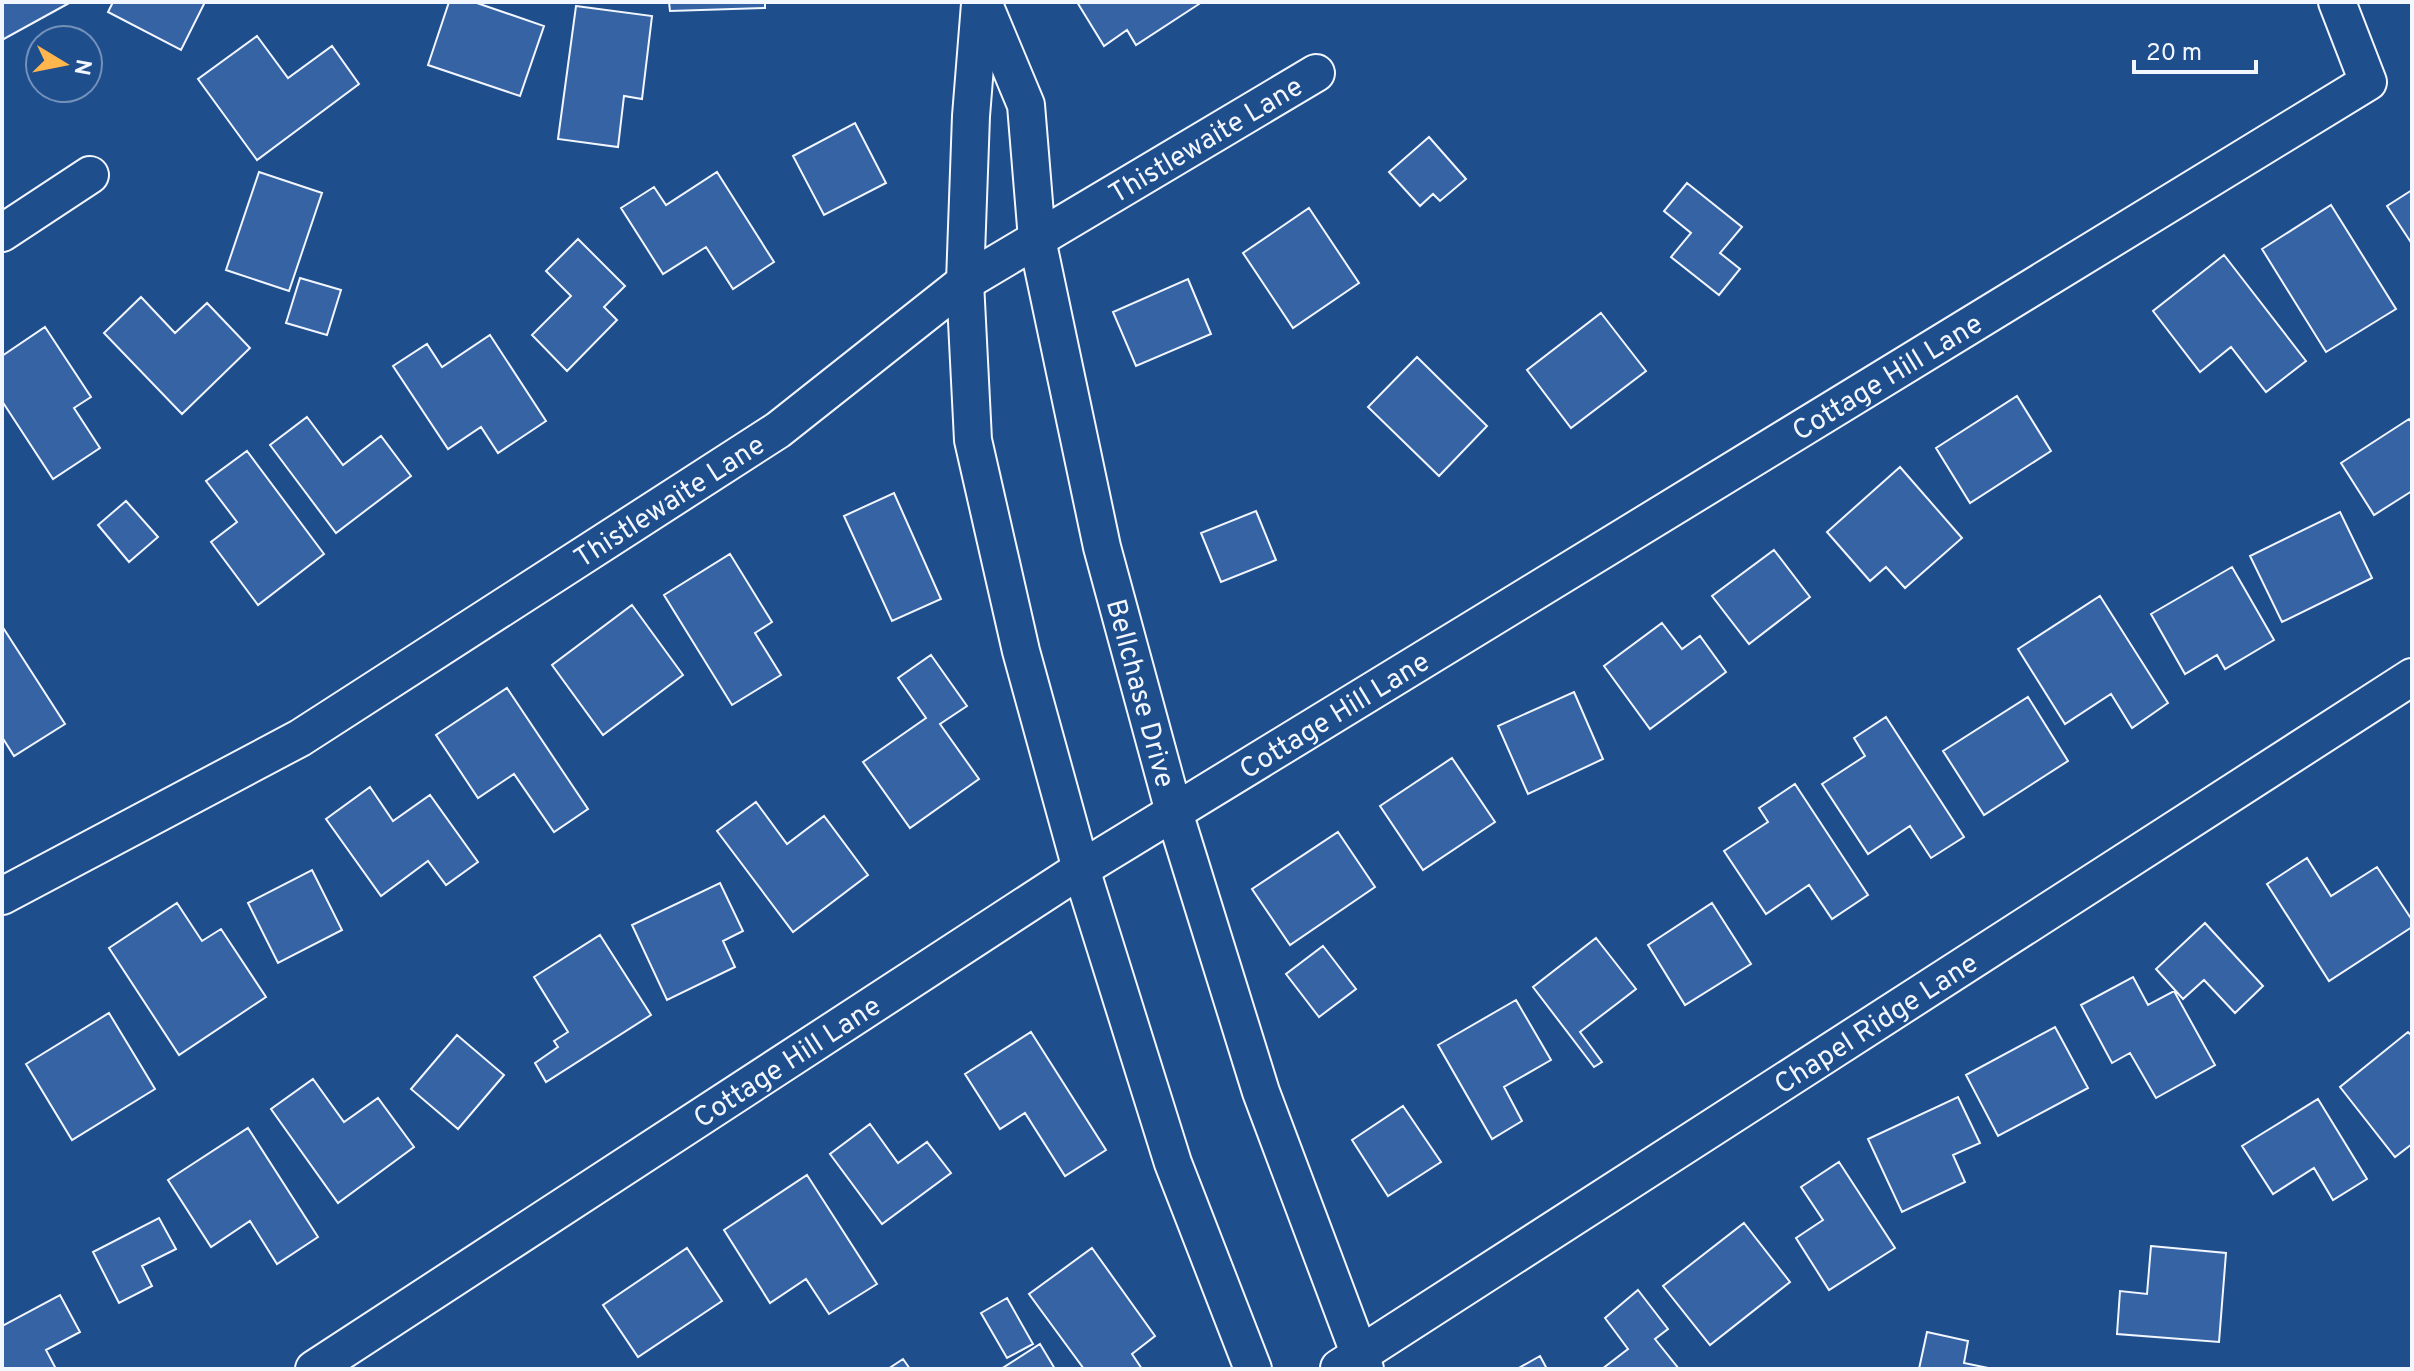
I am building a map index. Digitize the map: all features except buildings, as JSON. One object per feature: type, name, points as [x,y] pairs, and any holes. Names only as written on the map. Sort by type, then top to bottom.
[{"type":"street","name":"Bellchase Drive","points":[[981,2],[1026,105],[1037,239],[1102,547],[1174,812],[1261,1092],[1354,1365]]},
{"type":"street","name":"Bellchase Drive","points":[[981,2],[971,116],[965,282],[973,440],[1021,651],[1081,869],[1173,1163],[1253,1369]]},
{"type":"street","name":"Cottage Hill Lane","points":[[314,1369],[1081,869],[2368,82],[2337,2]]},
{"type":"street","name":"Thistlewaite Lane","points":[[2,896],[300,738],[778,430],[965,282],[1316,73]]},
{"type":"street","points":[[2,233],[90,175]]},
{"type":"street","name":"Chapel Ridge Lane","points":[[1354,1365],[2412,677]]}]
